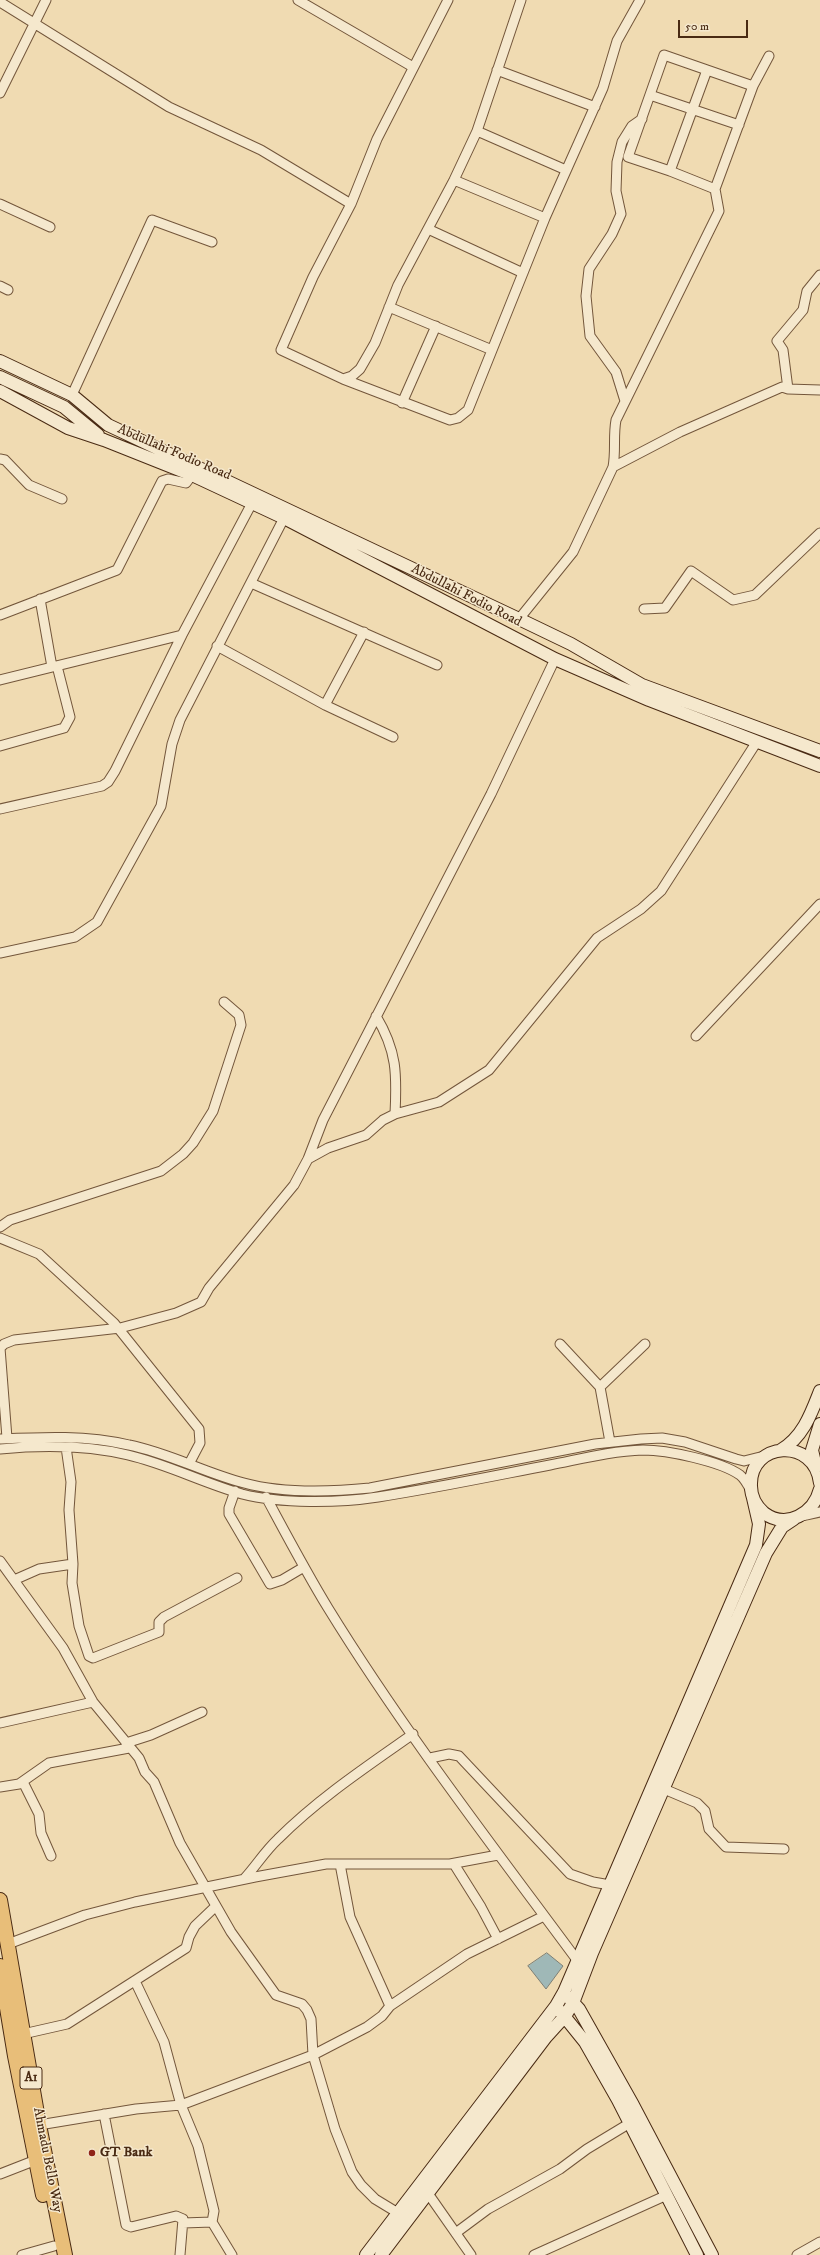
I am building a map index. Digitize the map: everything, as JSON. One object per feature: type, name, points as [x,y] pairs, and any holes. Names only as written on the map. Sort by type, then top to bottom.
[{"type":"highway","name":"Ahmadu Bello Way","points":[[0,1900],[39,2125],[65,2255]]},
{"type":"highway","name":"Ahmadu Bello Way","points":[[0,1966],[4,2010],[55,2250]]},
{"type":"main road","points":[[0,361],[72,395],[108,425]]},
{"type":"main road","points":[[0,377],[64,407],[104,440]]},
{"type":"main road","name":"Abdullahi Fodio Road","points":[[1,393],[68,428],[104,440],[192,474],[284,518],[556,658],[649,700],[756,743],[820,766]]},
{"type":"main road","points":[[78,419],[108,425]]},
{"type":"main road","name":"Abdullahi Fodio Road","points":[[108,425],[571,644],[642,685],[820,751]]},
{"type":"main road","points":[[366,2255],[556,2006],[564,1992],[756,1545],[759,1524],[750,1480],[753,1471],[767,1455],[790,1445],[803,1429],[820,1391]]},
{"type":"main road","points":[[819,1476],[812,1457],[812,1450],[820,1424]]},
{"type":"main road","points":[[781,1450],[801,1454],[819,1476]]},
{"type":"main road","points":[[385,2253],[427,2192],[565,2016],[573,2003],[592,1953],[766,1553],[782,1527],[810,1509],[817,1499],[820,1489]]},
{"type":"main road","points":[[752,1494],[758,1506],[774,1518],[797,1517]]},
{"type":"main road","points":[[564,1992],[579,2009],[633,2104],[712,2255]]},
{"type":"main road","points":[[556,2006],[585,2042],[630,2123],[698,2255]]},
{"type":"street","points":[[0,93],[46,0]]},
{"type":"street","points":[[298,0],[413,67]]},
{"type":"street","points":[[448,0],[378,139],[351,204],[314,277],[281,350],[343,379],[402,403],[445,419],[454,420],[462,416],[468,410],[545,218],[603,88],[617,41],[640,0]]},
{"type":"street","points":[[343,379],[352,376],[360,369],[375,343],[398,285],[454,180],[477,131],[521,0]]},
{"type":"street","points":[[0,2],[170,107],[261,150],[351,204]]},
{"type":"street","points":[[715,189],[670,171],[628,157],[664,55],[753,86]]},
{"type":"street","points":[[519,619],[574,552],[613,467],[615,455],[613,433],[616,420],[719,211],[715,189],[753,86],[769,56]]},
{"type":"street","points":[[497,70],[595,107]]},
{"type":"street","points":[[670,171],[707,70]]},
{"type":"street","points":[[650,94],[739,124]]},
{"type":"street","points":[[625,401],[616,372],[590,336],[586,296],[589,269],[612,234],[621,214],[616,191],[617,162],[622,142],[632,126],[642,119]]},
{"type":"street","points":[[477,131],[566,170]]},
{"type":"street","points":[[454,180],[545,218]]},
{"type":"street","points":[[0,204],[50,227]]},
{"type":"street","points":[[72,395],[152,220],[212,242]]},
{"type":"street","points":[[428,229],[523,273]]},
{"type":"street","points":[[788,389],[783,350],[777,341],[803,310],[807,291],[820,275]]},
{"type":"street","points":[[389,307],[492,350]]},
{"type":"street","points":[[402,403],[436,326]]},
{"type":"street","points":[[613,467],[680,432],[782,387],[788,389],[820,390]]},
{"type":"street","points":[[0,459],[5,460],[29,485],[62,499]]},
{"type":"street","points":[[0,615],[116,570],[162,481],[168,479],[186,483],[192,474]]},
{"type":"street","points":[[0,809],[102,786],[108,782],[116,771],[182,635],[252,503]]},
{"type":"street","points":[[0,953],[75,937],[97,922],[161,806],[172,744],[180,720],[284,518]]},
{"type":"street","points":[[644,609],[665,608],[691,572],[733,600],[755,595],[820,533]]},
{"type":"street","points":[[251,583],[437,665]]},
{"type":"street","points":[[0,746],[64,728],[70,717],[55,666],[40,599]]},
{"type":"street","points":[[325,706],[364,632]]},
{"type":"street","points":[[0,680],[182,635]]},
{"type":"street","points":[[217,646],[325,706],[393,737]]},
{"type":"street","points":[[556,658],[491,794],[323,1120],[308,1159],[294,1185],[209,1288],[201,1302],[176,1313],[120,1328],[14,1340],[4,1344],[0,1348],[3,1439],[63,1436],[93,1439],[144,1448],[254,1486],[297,1490],[347,1490],[402,1483],[610,1442],[662,1438],[702,1447],[736,1460],[748,1460],[767,1455]]},
{"type":"street","points":[[308,1159],[328,1148],[366,1135],[383,1120],[395,1114],[439,1102],[489,1070],[597,938],[641,908],[661,891],[756,743]]},
{"type":"street","points":[[696,1036],[820,904]]},
{"type":"street","points":[[0,1227],[10,1220],[161,1170],[183,1154],[193,1144],[213,1111],[241,1025],[239,1015],[224,1002]]},
{"type":"street","points":[[376,1016],[388,1036],[397,1074],[395,1114]]},
{"type":"street","points":[[0,1238],[39,1254],[120,1328],[199,1429],[200,1443],[189,1464]]},
{"type":"street","points":[[560,1344],[600,1387],[610,1442]]},
{"type":"street","points":[[600,1387],[645,1344]]},
{"type":"street","points":[[0,1449],[66,1447],[113,1452],[141,1458],[234,1491],[266,1497],[323,1501],[372,1498],[612,1453],[642,1450],[683,1454],[730,1470],[741,1476],[752,1494]]},
{"type":"street","points":[[66,1447],[70,1482],[69,1510],[73,1564],[72,1583],[79,1626],[89,1656],[93,1658],[159,1632],[159,1622],[164,1616],[237,1578]]},
{"type":"street","points":[[234,1491],[229,1508],[229,1514],[270,1584],[282,1580],[304,1567]]},
{"type":"street","points":[[266,1497],[304,1567],[344,1632],[412,1734],[498,1855],[577,1960]]},
{"type":"street","points":[[797,1517],[820,1512]]},
{"type":"street","points":[[0,1561],[63,1648],[92,1702],[139,1758],[145,1772],[154,1782],[180,1843],[231,1932],[276,1995],[302,2004],[306,2010],[311,2019],[314,2055],[336,2129],[352,2172],[375,2200],[398,2213]]},
{"type":"street","points":[[14,1580],[39,1569],[73,1564]]},
{"type":"street","points":[[0,1723],[92,1702]]},
{"type":"street","points":[[0,1787],[13,1786],[22,1782],[49,1763],[127,1745],[202,1712]]},
{"type":"street","points":[[244,1879],[276,1841],[298,1819],[344,1782],[412,1734]]},
{"type":"street","points":[[430,1758],[449,1754],[459,1756],[570,1874],[593,1882],[610,1885]]},
{"type":"street","points":[[22,1782],[39,1814],[41,1833],[51,1856]]},
{"type":"street","points":[[664,1789],[697,1803],[705,1810],[709,1828],[726,1848],[784,1849]]},
{"type":"street","points":[[8,1944],[85,1915],[244,1879],[326,1864],[454,1864],[498,1855]]},
{"type":"street","points":[[340,1864],[350,1917],[390,2006]]},
{"type":"street","points":[[454,1864],[481,1907],[498,1939]]},
{"type":"street","points":[[23,2034],[67,2024],[186,1948],[189,1937],[195,1926],[216,1906]]},
{"type":"street","points":[[39,2125],[104,2114],[181,2105],[314,2055],[367,2026],[382,2016],[390,2006],[467,1954],[544,1916]]},
{"type":"street","points":[[135,1981],[164,2042],[181,2105],[198,2146],[214,2211],[212,2222],[232,2255]]},
{"type":"street","points":[[104,2114],[126,2225],[131,2227],[176,2216],[183,2219],[180,2255]]},
{"type":"street","points":[[457,2232],[488,2209],[560,2169],[587,2149],[630,2123]]},
{"type":"street","points":[[0,2174],[36,2160]]},
{"type":"street","points":[[427,2192],[457,2232],[471,2255]]},
{"type":"street","points":[[534,2255],[667,2195]]},
{"type":"street","points":[[183,2223],[212,2222]]},
{"type":"street","points":[[797,2255],[820,2242]]},
{"type":"street","points":[[22,2255],[55,2250]]},
{"type":"water","points":[[547,1953],[563,1966],[546,1989],[528,1966]]},
{"type":"place","name":"GT Bank","points":[[92,2153]]}]
